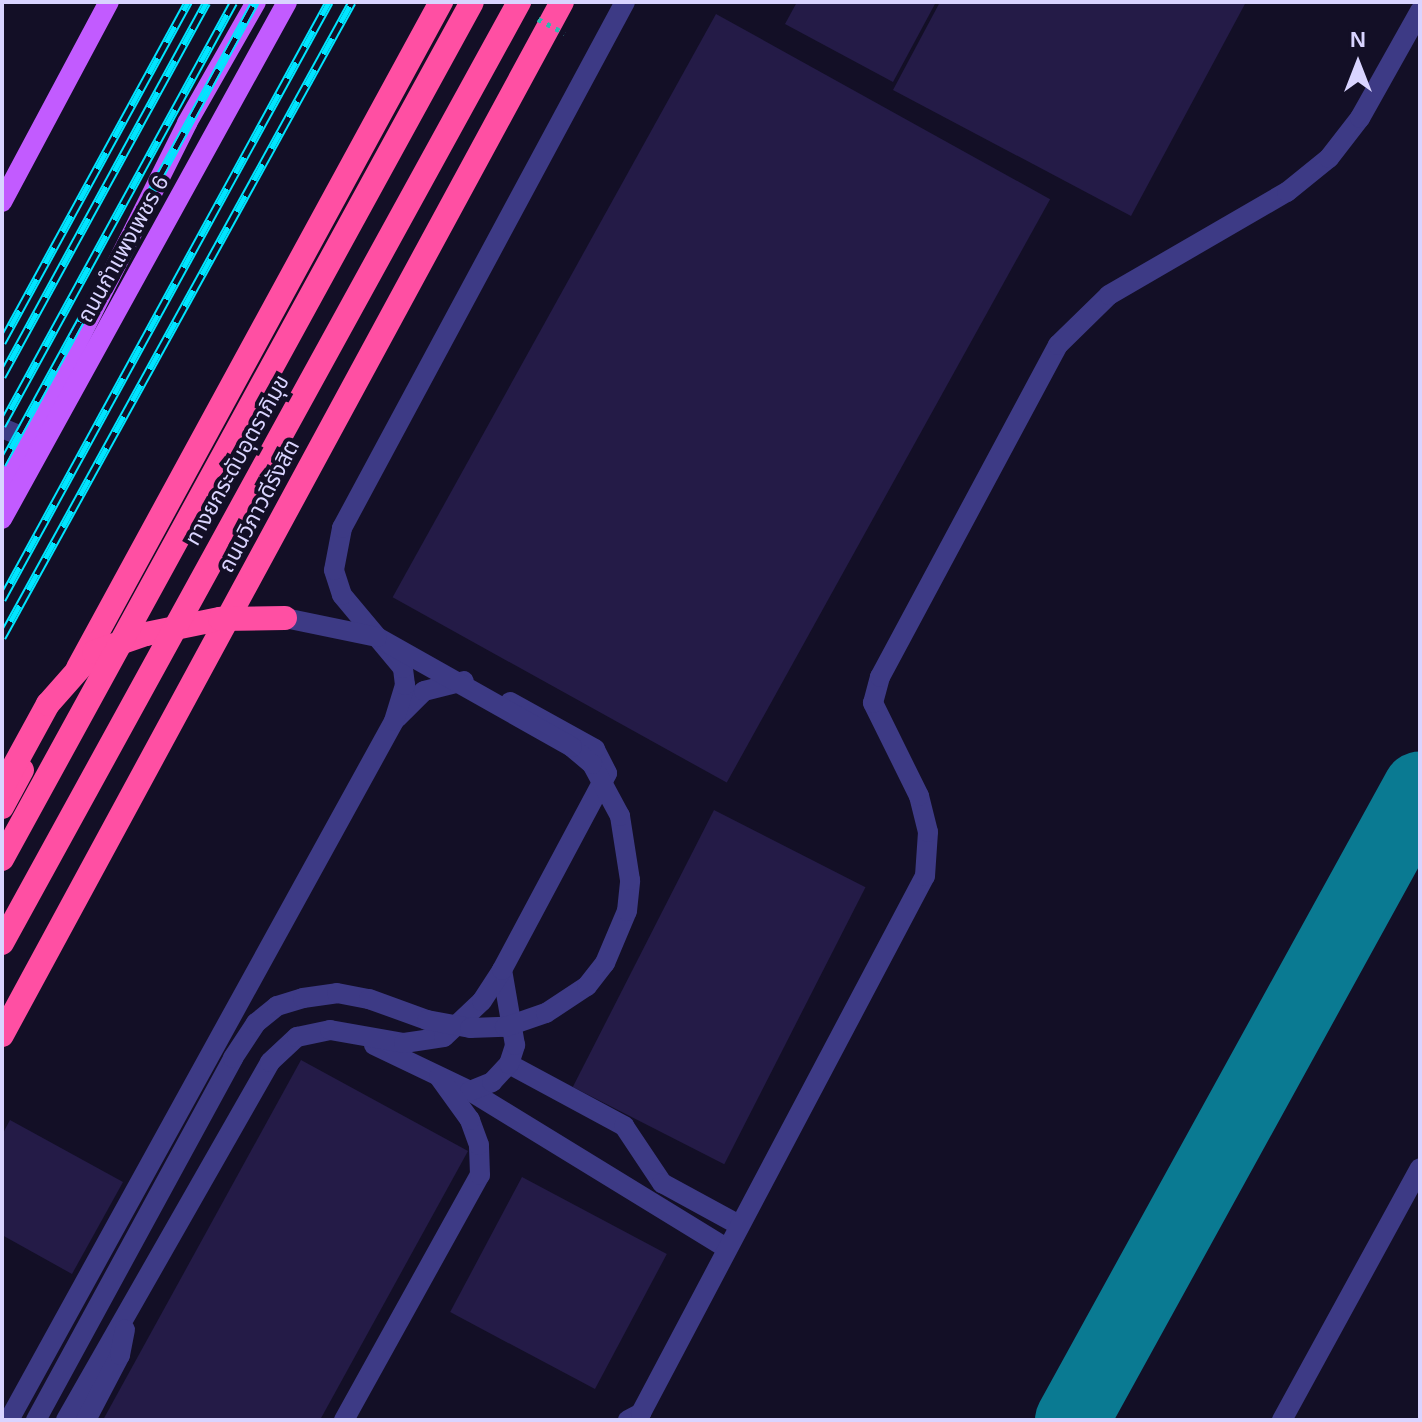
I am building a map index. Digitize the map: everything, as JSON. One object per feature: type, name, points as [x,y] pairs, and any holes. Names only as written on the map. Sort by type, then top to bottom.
[{"type":"highway","points":[[2,807],[441,2]]},
{"type":"highway","name":"ทางยกระดับอุตราภิมุข","points":[[2,859],[472,2]]},
{"type":"highway","name":"ทางยกระดับอุตราภิมุข","points":[[2,943],[519,2]]},
{"type":"highway","name":"ถนนวิภาวดีรังสิต","points":[[2,1035],[562,2]]},
{"type":"highway","points":[[2,788],[48,704],[94,652],[146,634],[220,619],[285,618]]},
{"type":"main road","points":[[2,202],[109,2]]},
{"type":"main road","name":"ถนนกำแพงเพชร 6","points":[[3,490],[26,438],[187,123],[256,2]]},
{"type":"main road","name":"ถนนกำแพงเพชร 6","points":[[2,519],[287,2]]},
{"type":"street","points":[[9,1420],[394,721],[405,685],[403,668],[342,595],[334,570],[342,528],[625,2]]},
{"type":"street","points":[[628,1420],[641,1413],[925,876],[928,832],[919,796],[873,703],[880,677],[1058,345],[1109,295],[1287,192],[1329,158],[1360,118],[1420,11]]},
{"type":"street","points":[[2,428],[26,438]]},
{"type":"street","points":[[36,1420],[233,1058],[256,1023],[277,1006],[337,993],[369,999],[427,1020],[470,1028],[505,1027],[546,1013],[587,986],[605,963],[627,911],[630,880],[623,828],[592,764],[572,747],[377,637],[285,618]]},
{"type":"street","points":[[66,1420],[126,1321],[270,1062],[297,1037],[330,1030],[404,1043],[444,1037],[482,1001],[502,970],[607,773],[595,749],[469,680],[424,691],[394,721]]},
{"type":"street","points":[[470,1091],[492,1082],[509,1064],[515,1045],[502,970]]},
{"type":"street","points":[[360,1037],[470,1091],[726,1248]]},
{"type":"street","points":[[509,1064],[624,1126],[662,1183],[739,1225]]},
{"type":"street","points":[[344,1420],[480,1175],[479,1145],[470,1120],[439,1077]]},
{"type":"street","points":[[1282,1420],[1420,1168]]},
{"type":"street","points":[[86,1420],[120,1355],[126,1321]]},
{"type":"building","points":[[797,2],[936,2],[893,82],[785,24]]},
{"type":"building","points":[[940,2],[1246,2],[1131,216],[893,90]]},
{"type":"building","points":[[716,14],[1050,199],[727,783],[393,597]]},
{"type":"building","points":[[714,810],[865,887],[724,1164],[573,1087]]},
{"type":"building","points":[[301,1060],[468,1151],[320,1420],[103,1420]]},
{"type":"building","points":[[10,1120],[123,1182],[72,1274],[2,1235],[2,1135]]},
{"type":"building","points":[[522,1177],[667,1254],[595,1389],[450,1312]]},
{"type":"taxiway","points":[[1072,1420],[1420,788]]},
{"type":"railway","points":[[2,342],[188,2]]},
{"type":"railway","points":[[2,376],[207,2]]},
{"type":"railway","points":[[2,425],[234,2]]},
{"type":"railway","points":[[2,464],[255,2]]},
{"type":"railway","points":[[2,599],[329,2]]},
{"type":"railway","points":[[2,637],[352,2]]}]
